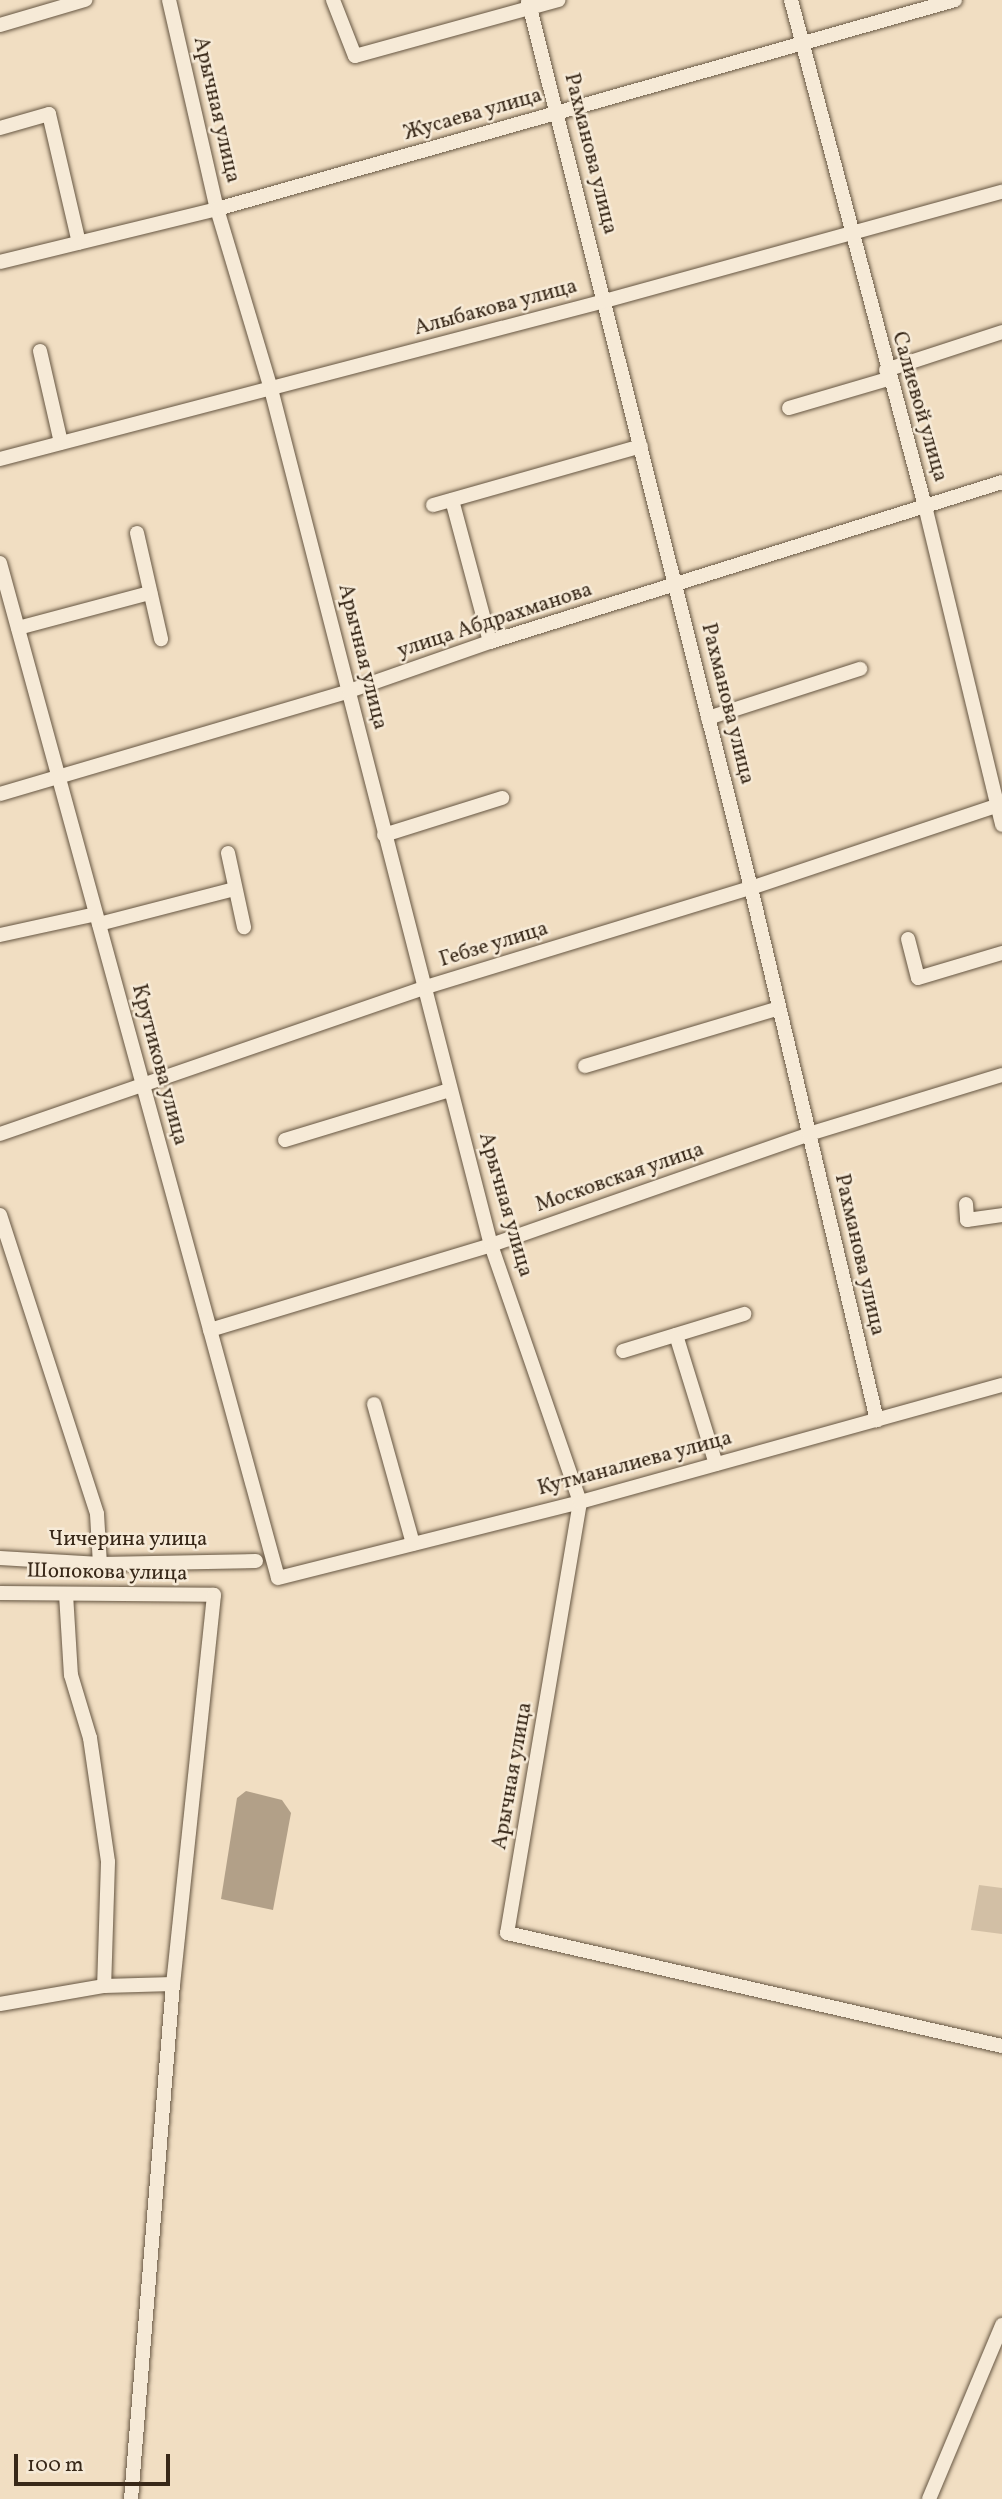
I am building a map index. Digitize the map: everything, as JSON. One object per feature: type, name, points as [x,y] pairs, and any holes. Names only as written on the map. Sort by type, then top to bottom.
[{"type":"street","points":[[0,25],[85,0]]},
{"type":"street","name":"Арычная улица","points":[[169,0],[217,209],[271,389],[491,1245],[580,1502],[507,1933],[1002,2046]]},
{"type":"street","points":[[333,0],[355,56],[530,4],[558,0]]},
{"type":"street","name":"Салиевой улица","points":[[791,0],[887,374],[925,506],[1000,804],[1002,825]]},
{"type":"street","name":"Жусаева улица","points":[[0,262],[217,209],[955,0]]},
{"type":"street","name":"Рахманова улица","points":[[530,4],[751,888],[877,1420]]},
{"type":"street","points":[[0,128],[49,114],[79,243]]},
{"type":"street","name":"Алыбакова улица","points":[[0,459],[605,301],[1002,191]]},
{"type":"street","points":[[789,408],[1002,332]]},
{"type":"street","points":[[40,351],[61,443]]},
{"type":"street","points":[[433,505],[642,446]]},
{"type":"street","name":"улица Абдрахманова","points":[[0,794],[349,691],[490,642],[1002,482]]},
{"type":"street","points":[[452,500],[490,642]]},
{"type":"street","points":[[137,533],[161,639]]},
{"type":"street","name":"Крутикова улица","points":[[0,563],[3,587],[18,628],[278,1578]]},
{"type":"street","points":[[18,628],[150,593]]},
{"type":"street","points":[[708,718],[860,670]]},
{"type":"street","points":[[384,835],[502,798]]},
{"type":"street","name":"Гебзе улица","points":[[0,1133],[423,988],[751,888],[1000,804]]},
{"type":"street","points":[[228,853],[244,927]]},
{"type":"street","points":[[0,935],[97,919],[234,889]]},
{"type":"street","points":[[908,939],[918,978],[1002,953]]},
{"type":"street","points":[[585,1066],[779,1007]]},
{"type":"street","name":"Московская улица","points":[[210,1329],[491,1245],[809,1135],[1002,1075]]},
{"type":"street","points":[[285,1140],[450,1090]]},
{"type":"street","points":[[965,1204],[967,1220],[1002,1215]]},
{"type":"street","points":[[0,1215],[97,1514],[100,1564]]},
{"type":"street","points":[[623,1351],[744,1314]]},
{"type":"street","points":[[676,1335],[716,1464]]},
{"type":"street","name":"Кутманалиева улица","points":[[278,1578],[580,1502],[1002,1385]]},
{"type":"street","points":[[374,1404],[413,1544]]},
{"type":"street","name":"Чичерина улица","points":[[0,1558],[100,1564],[256,1561]]},
{"type":"street","name":"Шопокова улица","points":[[0,1593],[214,1595],[173,1984]]},
{"type":"street","points":[[66,1594],[71,1675],[90,1738],[108,1862],[104,1986]]},
{"type":"street","points":[[0,2004],[104,1986],[173,1984],[131,2499]]},
{"type":"street","points":[[929,2499],[1002,2325]]},
{"type":"shaded area","points":[[246,1791],[282,1800],[291,1813],[273,1910],[221,1899],[237,1798]]},
{"type":"shaded area","points":[[979,1885],[1002,1888],[1002,1934],[971,1930]]}]
